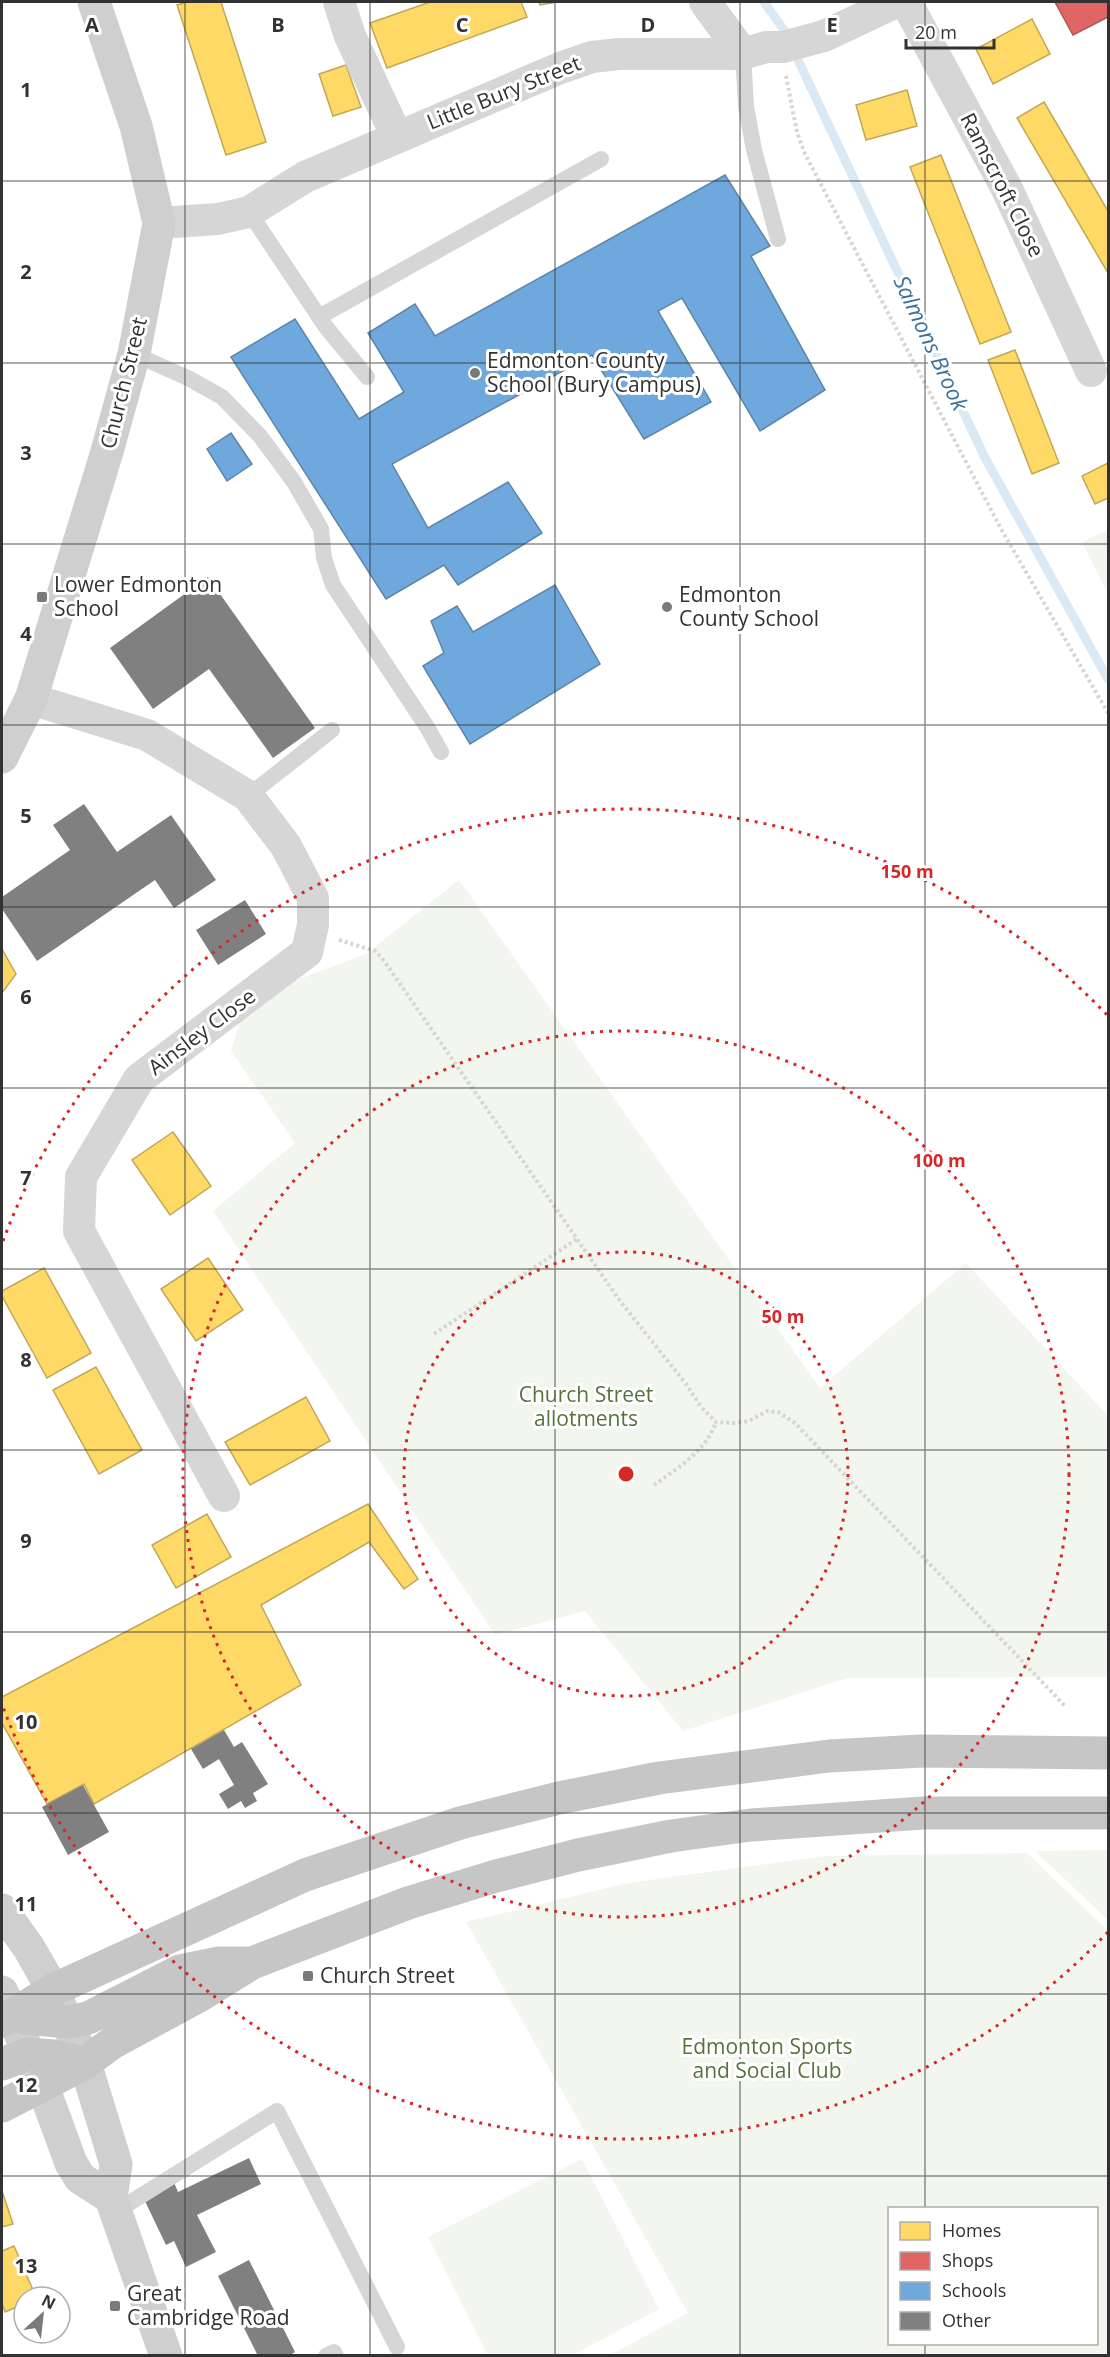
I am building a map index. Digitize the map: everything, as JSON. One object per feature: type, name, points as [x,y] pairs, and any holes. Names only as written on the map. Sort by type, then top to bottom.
[{"type":"highway","points":[[5,2009],[53,1990],[305,1875],[460,1823],[559,1798],[659,1778],[829,1756],[932,1751],[1108,1753]]},
{"type":"highway","points":[[2,2106],[85,2063],[112,2043],[199,1996],[252,1963],[408,1903],[496,1875],[671,1836],[751,1825],[923,1813],[1108,1814]]},
{"type":"highway","points":[[5,2009],[24,2018],[69,2022],[88,2018],[180,1971],[219,1963],[252,1963]]},
{"type":"highway","points":[[15,2059],[62,2057],[85,2063]]},
{"type":"main road","name":"Church Street","points":[[2,757],[31,699],[52,634],[134,354],[159,223],[136,126],[94,2]]},
{"type":"main road","points":[[2,1910],[29,1948],[53,1990],[69,2022],[85,2063],[116,2164],[113,2205],[166,2355]]},
{"type":"main road","points":[[5,2009],[15,2059],[42,2084],[71,2163],[80,2178],[113,2205]]},
{"type":"street","points":[[339,2],[350,36],[397,137]]},
{"type":"street","points":[[705,2],[742,54]]},
{"type":"street","name":"Little Bury Street","points":[[159,223],[218,219],[249,212],[306,177],[560,68],[592,57],[619,54],[742,54],[766,48],[784,58],[896,2]]},
{"type":"street","name":"Ramscroft Close","points":[[906,2],[1007,189],[1091,371]]},
{"type":"street","name":"Ainsley Close","points":[[31,699],[147,735],[248,796],[286,846],[313,898],[312,933],[307,952],[139,1079],[81,1177],[79,1231],[224,1496]]},
{"type":"lane","points":[[742,54],[746,106],[754,150],[778,239]]},
{"type":"lane","points":[[319,316],[601,159]]},
{"type":"lane","points":[[249,212],[319,316],[367,377]]},
{"type":"lane","points":[[134,354],[188,378],[222,397],[260,436],[294,482],[321,529],[324,558],[333,585],[427,727],[441,752]]},
{"type":"lane","points":[[248,796],[332,730]]},
{"type":"lane","points":[[113,2205],[277,2111],[397,2347]]},
{"type":"lane","points":[[326,2355],[334,2352],[336,2355]]},
{"type":"path","points":[[784,58],[797,132],[806,154],[1001,530],[1108,713]]},
{"type":"path","points":[[312,933],[375,951],[382,958],[620,1301],[686,1384],[700,1407],[716,1422],[749,1421],[767,1410],[778,1412],[795,1423],[1066,1707]]},
{"type":"path","points":[[434,1334],[577,1239]]},
{"type":"path","points":[[654,1485],[698,1451],[712,1433],[716,1422]]},
{"type":"green space","points":[[1108,530],[1108,594],[1082,542]]},
{"type":"green space","name":"Church Street allotments","points":[[459,880],[820,1388],[966,1263],[1108,1416],[1108,1677],[847,1678],[683,1731],[585,1611],[495,1635],[213,1211],[295,1143],[231,1051],[247,999],[366,954]]},
{"type":"green space","points":[[1108,1850],[1108,1920],[1035,1851]]},
{"type":"green space","name":"Edmonton Sports and Social Club","points":[[1027,1853],[1108,1931],[1108,2355],[610,2355],[688,2313],[466,1922],[628,1883],[825,1856]]},
{"type":"green space","points":[[582,2159],[659,2309],[573,2355],[488,2355],[428,2237]]},
{"type":"building: Homes","points":[[187,2],[221,2],[266,142],[226,155],[177,5]]},
{"type":"building: Homes","points":[[430,2],[521,2],[527,17],[387,68],[370,23]]},
{"type":"building: Homes","points":[[539,2],[557,2],[540,5]]},
{"type":"building: Homes","points":[[1032,19],[1050,54],[993,84],[976,49]]},
{"type":"building: Homes","points":[[346,65],[361,107],[333,116],[319,74]]},
{"type":"building: Homes","points":[[907,90],[917,126],[866,140],[856,105]]},
{"type":"building: Homes","points":[[1044,102],[1108,211],[1108,273],[1017,118]]},
{"type":"building: Homes","points":[[941,155],[1011,332],[980,344],[910,167]]},
{"type":"building: Homes","points":[[1015,350],[1059,463],[1032,474],[988,360]]},
{"type":"building: Homes","points":[[1108,463],[1108,498],[1095,504],[1082,476]]},
{"type":"building: Homes","points":[[2,949],[16,974],[2,993]]},
{"type":"building: Homes","points":[[173,1132],[211,1186],[170,1215],[132,1160]]},
{"type":"building: Homes","points":[[208,1258],[243,1310],[196,1341],[161,1289]]},
{"type":"building: Homes","points":[[44,1268],[91,1353],[47,1378],[2,1296],[2,1291]]},
{"type":"building: Homes","points":[[96,1367],[142,1450],[99,1474],[53,1390]]},
{"type":"building: Homes","points":[[306,1397],[330,1441],[250,1485],[225,1442]]},
{"type":"building: Homes","points":[[368,1504],[418,1579],[404,1589],[369,1542],[261,1605],[301,1685],[94,1804],[84,1784],[47,1804],[2,1723],[2,1697]]},
{"type":"building: Homes","points":[[207,1514],[231,1557],[176,1588],[152,1545]]},
{"type":"building: Homes","points":[[2,2191],[13,2224],[2,2227]]},
{"type":"building: Homes","points":[[14,2246],[31,2285],[12,2285],[12,2309],[5,2312],[2,2303],[2,2251]]},
{"type":"building: Shops","points":[[1055,2],[1108,2],[1108,17],[1073,35]]},
{"type":"building: Schools","name":"Edmonton County School (Bury Campus)","points":[[725,175],[770,246],[751,256],[825,390],[760,431],[682,298],[658,311],[711,402],[644,439],[592,355],[392,464],[428,528],[508,482],[542,533],[458,585],[444,565],[386,599],[231,357],[295,319],[359,419],[404,392],[368,333],[415,304],[435,336]]},
{"type":"building: Schools","points":[[231,433],[252,464],[227,481],[207,449]]},
{"type":"building: Schools","points":[[555,585],[600,664],[470,744],[423,666],[444,653],[431,621],[457,606],[473,632]]},
{"type":"building: Other","points":[[208,577],[315,728],[273,758],[209,669],[153,709],[110,648]]},
{"type":"building: Other","points":[[84,804],[117,852],[171,815],[216,880],[174,908],[155,880],[37,961],[2,909],[2,897],[70,850],[53,825]]},
{"type":"building: Other","points":[[245,900],[266,934],[218,965],[196,930]]},
{"type":"building: Other","points":[[224,1730],[234,1747],[242,1742],[268,1784],[253,1793],[257,1801],[245,1808],[241,1801],[228,1809],[219,1794],[234,1785],[219,1759],[203,1769],[191,1749]]},
{"type":"building: Other","points":[[83,1785],[109,1832],[68,1855],[42,1807]]},
{"type":"building: Other","points":[[249,2158],[261,2184],[197,2215],[216,2252],[186,2267],[174,2241],[166,2245],[142,2195],[173,2180],[178,2192]]},
{"type":"building: Other","points":[[249,2260],[295,2352],[289,2356],[258,2356],[218,2276]]},
{"type":"waterway","name":"Salmons Brook","points":[[764,2],[784,30],[985,458],[1108,679]]},
{"type":"place","name":"Edmonton County School (Bury Campus)","points":[[475,373]]},
{"type":"place","name":"Lower Edmonton School","points":[[42,597]]},
{"type":"place","name":"Edmonton County School","points":[[667,607]]},
{"type":"place","name":"Church Street","points":[[308,1976]]},
{"type":"place","name":"Great Cambridge Road","points":[[115,2306]]}]
